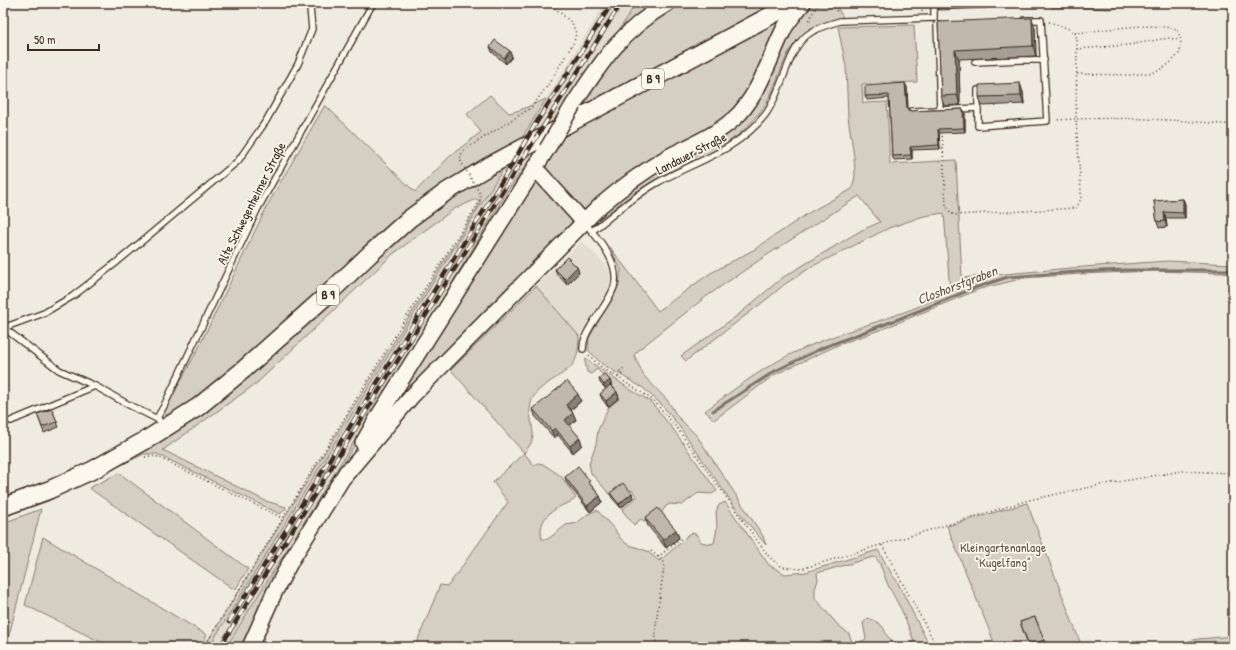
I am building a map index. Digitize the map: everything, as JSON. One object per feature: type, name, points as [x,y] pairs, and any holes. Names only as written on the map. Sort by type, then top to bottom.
[{"type":"main road","points":[[250,647],[274,593],[292,559],[342,479],[379,415],[598,67],[623,37],[659,8],[668,3]]},
{"type":"main road","name":"B 9","points":[[3,507],[49,490],[93,470],[132,448],[163,422],[198,407],[242,371],[409,219],[446,192],[489,166],[794,3]]},
{"type":"main road","points":[[342,479],[412,396],[588,226],[624,185],[645,170],[714,134],[740,113],[759,85],[785,28],[803,3]]},
{"type":"main road","points":[[535,168],[588,226]]},
{"type":"lane","points":[[3,327],[44,313],[73,296],[118,262],[238,161],[266,120],[298,64],[312,29],[310,8],[307,3]]},
{"type":"lane","name":"Alte Schwegenheimer Straße","points":[[163,422],[164,406],[257,210],[373,3]]},
{"type":"lane","points":[[934,3],[934,18],[937,24],[940,110]]},
{"type":"lane","name":"Landauer Straße","points":[[588,226],[656,183],[724,150],[745,135],[765,115],[776,98],[794,52],[807,34],[826,25],[844,21],[934,18]]},
{"type":"lane","points":[[978,90],[978,126],[1047,121],[1041,20],[1019,21]]},
{"type":"lane","points":[[937,24],[944,24]]},
{"type":"lane","points":[[975,62],[1044,60]]},
{"type":"lane","points":[[912,110],[978,108]]},
{"type":"lane","points":[[583,349],[585,336],[609,296],[614,286],[615,277],[614,266],[610,258],[588,226]]},
{"type":"lane","points":[[3,327],[59,370],[95,386],[163,422]]},
{"type":"lane","points":[[11,421],[95,386]]},
{"type":"path","points":[[204,647],[404,320],[480,201],[480,194],[460,160],[464,150],[531,108],[548,85],[574,42],[576,33],[572,23],[550,3]]},
{"type":"path","points":[[807,34],[811,16],[815,8],[820,3]]},
{"type":"path","points":[[833,3],[844,21]]},
{"type":"path","points":[[1041,20],[1067,28],[1075,33],[1136,26],[1160,26],[1177,29],[1181,40],[1180,53],[1169,64],[1156,72],[1130,75],[1076,74]]},
{"type":"path","points":[[941,130],[946,205],[949,211],[954,215],[960,216],[1076,208],[1081,200],[1081,192],[1076,119],[1077,49],[1075,33]]},
{"type":"path","points":[[1077,49],[1128,45],[1168,38],[1181,40]]},
{"type":"path","points":[[1047,121],[1129,118],[1233,126]]},
{"type":"path","points":[[583,349],[600,366],[653,400],[677,428],[769,558],[782,567],[801,569],[1029,500],[1086,488],[1182,471],[1233,473]]},
{"type":"path","points":[[618,377],[622,374],[620,371],[624,368]]},
{"type":"path","points":[[141,458],[151,456],[158,457],[282,518]]},
{"type":"path","points":[[658,556],[681,539]]},
{"type":"path","points":[[882,545],[936,647]]},
{"type":"path","points":[[651,551],[664,563],[656,619],[656,647]]},
{"type":"shaded area","points":[[605,3],[636,3],[564,111],[508,190],[423,331],[226,647],[209,647]]},
{"type":"shaded area","points":[[582,241],[606,265],[610,272],[610,279],[608,288],[602,300],[579,336],[536,286]]},
{"type":"green space","points":[[636,3],[656,3],[619,30]]},
{"type":"green space","points":[[676,3],[777,3],[590,104],[583,104],[601,71],[614,53],[639,29],[658,14]]},
{"type":"green space","points":[[814,3],[844,3],[837,7],[844,19],[822,25],[811,30],[796,42],[787,55],[769,98],[760,112],[746,128],[736,137],[714,151],[650,183],[595,221],[624,190],[738,121],[777,50],[806,8]]},
{"type":"green space","points":[[1046,3],[1084,3],[1101,5],[1129,3],[1110,9],[1070,7],[1053,8]]},
{"type":"green space","points":[[782,19],[753,84],[739,107],[730,116],[711,130],[636,168],[612,186],[583,212],[545,169],[545,164],[551,154],[569,129],[680,70]]},
{"type":"green space","points":[[914,25],[917,82],[862,84],[863,103],[887,102],[890,164],[956,160],[962,278],[1167,261],[1233,264],[1233,275],[1223,273],[1154,271],[1080,274],[1024,278],[980,289],[885,328],[838,345],[774,375],[714,420],[705,411],[752,377],[776,362],[820,341],[914,308],[950,292],[944,213],[924,216],[889,228],[813,266],[785,284],[686,361],[681,356],[738,315],[782,278],[860,231],[880,222],[859,196],[761,259],[707,296],[634,355],[644,376],[668,401],[677,416],[697,436],[763,536],[766,545],[737,510],[679,426],[662,405],[643,388],[602,364],[588,350],[589,338],[619,285],[621,270],[610,247],[658,311],[709,274],[755,249],[810,212],[852,189],[855,176],[854,157],[848,117],[846,67],[838,27]]},
{"type":"green space","points":[[490,95],[509,113],[546,99],[209,647],[204,647],[480,203],[477,199],[454,209],[393,254],[257,383],[163,450],[266,501],[286,507],[280,514],[157,454],[144,454],[48,501],[3,517],[3,513],[172,430],[262,346],[194,402],[169,416],[163,413],[196,353],[268,204],[325,105],[415,192],[450,156],[481,132],[467,114]]},
{"type":"green space","points":[[537,149],[539,150],[324,494],[244,647],[226,647],[423,331],[508,190]]},
{"type":"green space","points":[[538,178],[573,219],[574,223],[385,421],[417,364],[534,180]]},
{"type":"green space","points":[[536,286],[579,336],[576,359],[573,364],[565,372],[539,390],[532,400],[530,413],[533,437],[524,453],[451,370]]},
{"type":"green space","points":[[586,359],[631,390],[650,401],[673,429],[717,491],[712,494],[698,493],[682,505],[670,504],[666,506],[660,515],[648,523],[641,519],[634,525],[622,510],[637,497],[632,490],[629,492],[625,486],[611,496],[591,473],[589,463],[596,444],[598,430],[608,408],[620,398],[610,386],[612,384],[597,369],[591,374],[587,372],[585,362]]},
{"type":"green space","points":[[524,453],[534,465],[538,463],[543,464],[561,476],[576,498],[552,511],[548,515],[541,528],[542,539],[548,539],[566,525],[577,523],[588,514],[597,510],[615,530],[620,538],[627,544],[647,551],[659,561],[684,540],[687,535],[693,533],[697,535],[701,542],[710,544],[714,543],[717,528],[716,511],[719,505],[725,502],[769,565],[785,574],[806,572],[878,550],[897,581],[930,647],[415,647],[440,585],[448,586],[508,502],[493,482]],"holes":[[[873,557],[876,558],[902,611],[914,641],[911,643],[901,644],[894,641],[887,636],[883,627],[868,618],[863,623],[866,639],[856,644],[852,642],[849,634],[837,624],[815,598],[815,589],[818,580],[817,573]]]},
{"type":"green space","points":[[119,473],[248,569],[235,590],[89,488]]},
{"type":"green space","name":"Kleingartenanlage \"Kugelfang\"","points":[[1027,503],[1082,647],[996,647],[947,526]]},
{"type":"green space","points":[[41,509],[6,647],[3,647],[3,523]]},
{"type":"green space","points":[[43,537],[207,635],[200,647],[111,647],[25,605]]},
{"type":"green space","points":[[1233,636],[1233,647],[1165,647],[1198,639]]},
{"type":"building","points":[[1032,18],[1033,46],[955,50],[957,95],[941,96],[938,22]]},
{"type":"building","points":[[495,40],[510,51],[504,58],[490,47]]},
{"type":"building","points":[[905,83],[907,108],[909,111],[963,109],[964,128],[938,129],[939,145],[910,147],[911,155],[892,156],[889,95],[865,96],[865,86]]},
{"type":"building","points":[[1020,83],[1021,96],[979,97],[979,85]]},
{"type":"building","points":[[1183,199],[1183,213],[1164,212],[1165,221],[1157,222],[1154,201]]},
{"type":"building","points":[[567,257],[577,267],[565,279],[555,269]]},
{"type":"building","points":[[604,374],[610,380],[604,385],[599,378]]},
{"type":"building","points":[[567,381],[578,394],[566,405],[573,413],[565,420],[580,438],[570,446],[555,428],[552,431],[533,409]]},
{"type":"building","points":[[610,385],[617,392],[606,401],[600,394]]},
{"type":"building","points":[[52,409],[57,422],[42,427],[37,414]]},
{"type":"building","points":[[578,466],[590,481],[588,482],[600,496],[587,506],[565,477]]},
{"type":"building","points":[[623,483],[632,493],[619,504],[610,493]]},
{"type":"building","points":[[658,508],[676,530],[663,540],[645,518]]},
{"type":"building","points":[[1035,617],[1044,640],[1029,645],[1020,622]]},
{"type":"waterway","name":"Closhorstgraben","points":[[713,411],[775,371],[822,348],[977,287],[1008,277],[1126,270],[1233,270]]},
{"type":"railway","points":[[229,622],[507,173],[533,128],[612,3]]},
{"type":"railway","points":[[220,647],[621,3]]}]
